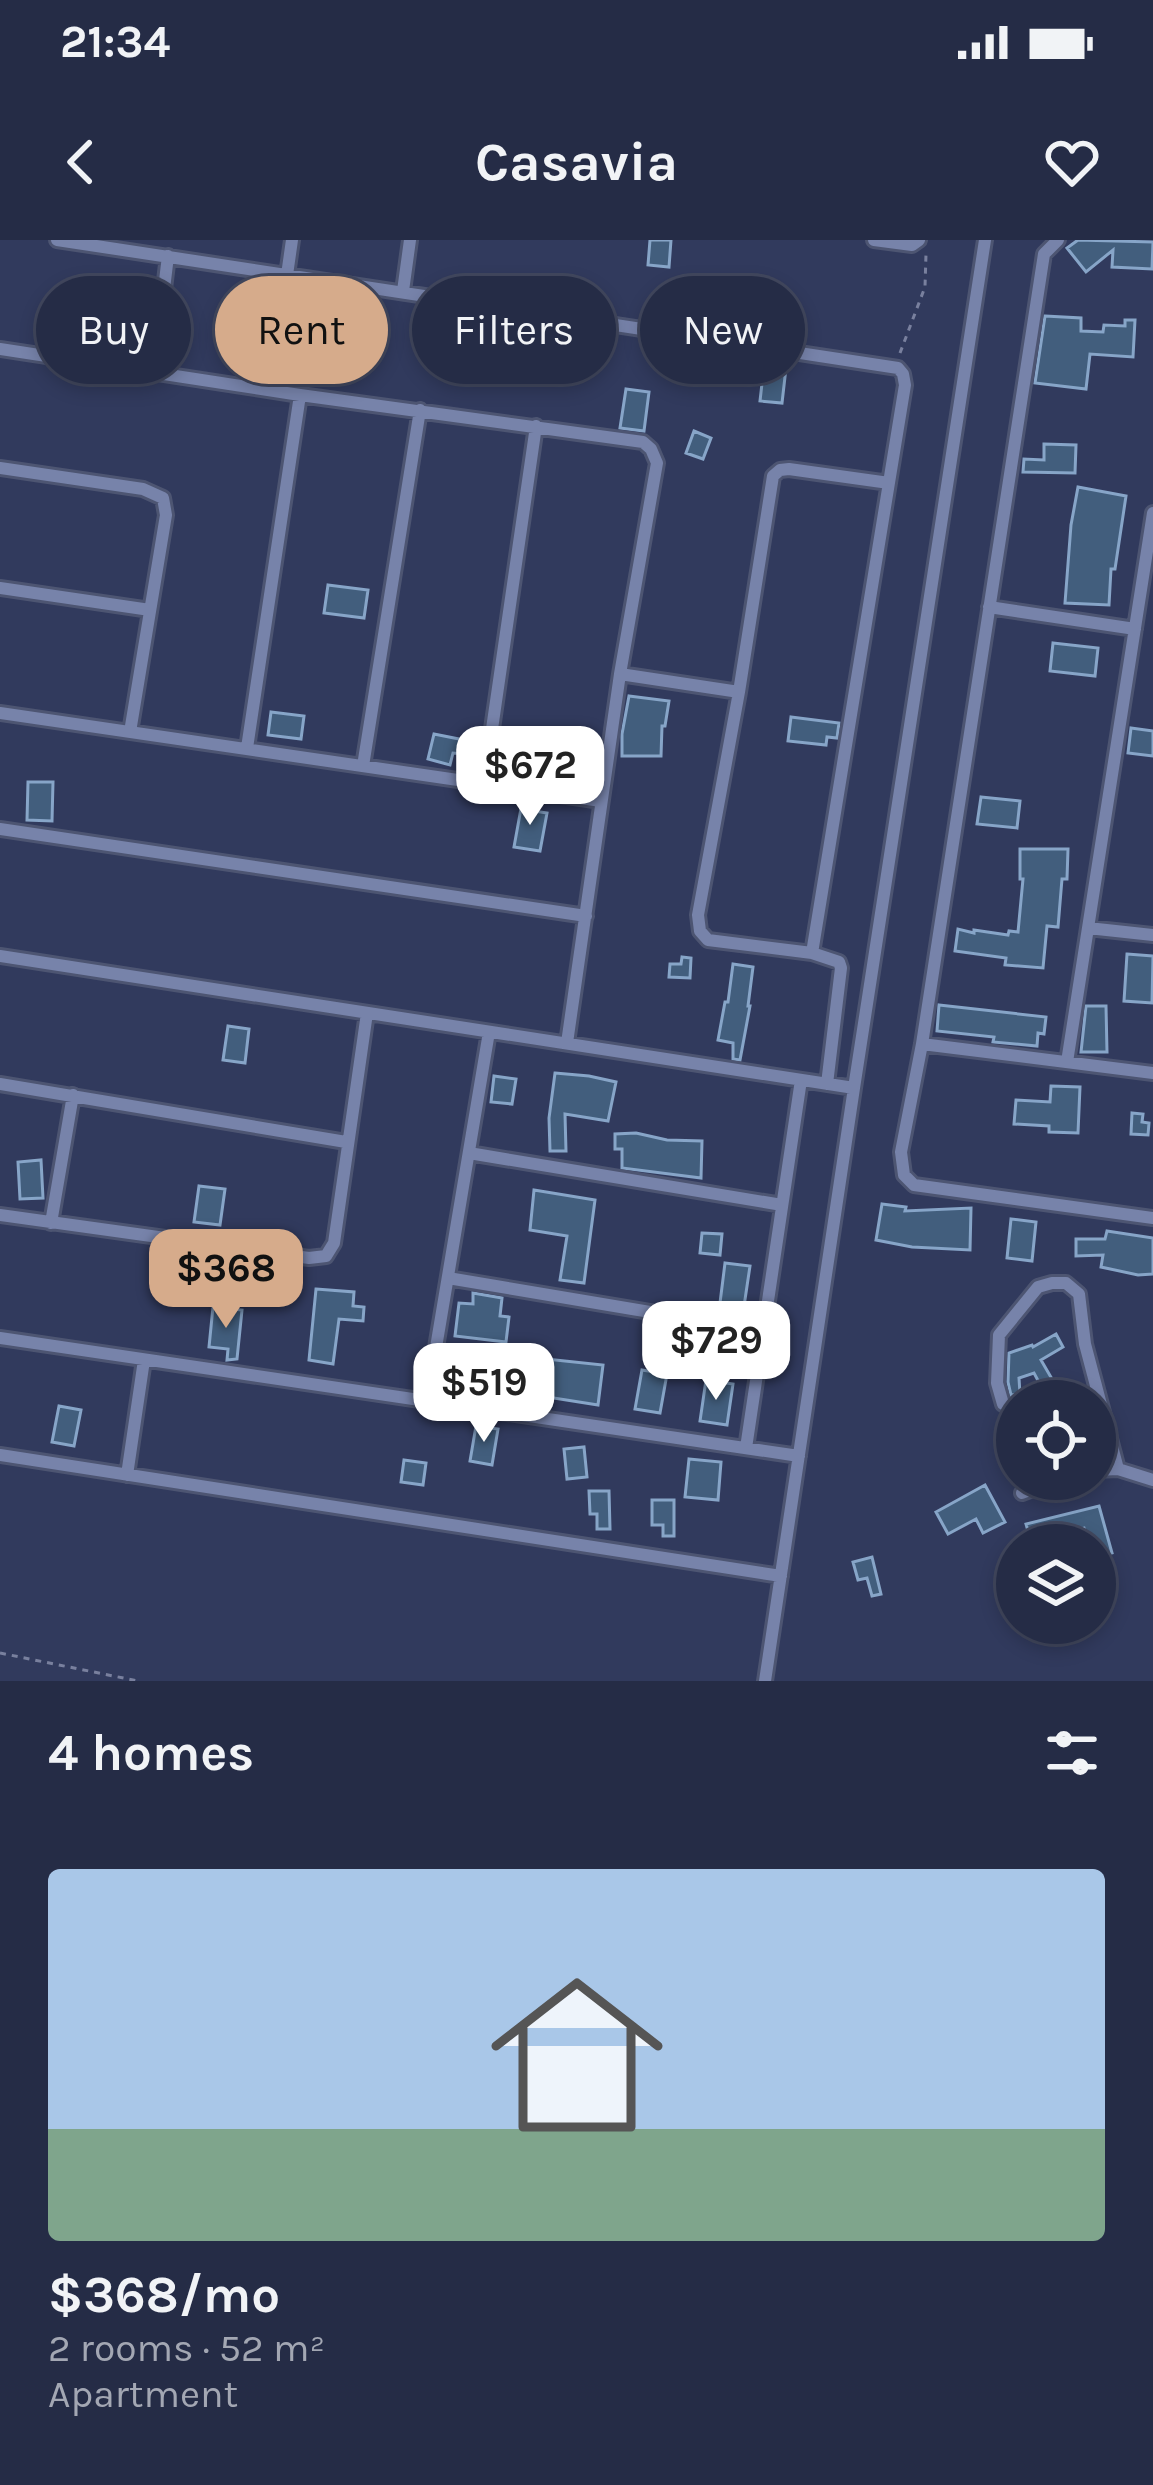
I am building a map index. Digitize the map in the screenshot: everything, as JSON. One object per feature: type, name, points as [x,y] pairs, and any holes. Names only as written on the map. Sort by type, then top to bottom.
[{"type":"street","points":[[57,240],[898,368],[904,385],[812,953]]},
{"type":"street","points":[[286,274],[292,240]]},
{"type":"street","points":[[403,291],[410,240]]},
{"type":"street","points":[[874,240],[912,245],[922,240]]},
{"type":"street","points":[[765,1681],[985,240]]},
{"type":"street","points":[[1058,240],[1044,254],[922,1044],[901,1152],[904,1175],[914,1185],[1153,1218]]},
{"type":"street","points":[[166,276],[168,256]]},
{"type":"street","points":[[0,349],[36,354]]},
{"type":"street","points":[[191,377],[643,442],[651,449],[657,463],[620,674],[567,1043]]},
{"type":"street","points":[[247,748],[299,395]]},
{"type":"street","points":[[363,766],[420,410]]},
{"type":"street","points":[[484,784],[536,426]]},
{"type":"street","points":[[0,468],[143,488],[163,498],[166,515],[130,732]]},
{"type":"street","points":[[827,1084],[839,962],[812,953],[708,940],[700,931],[698,915],[773,476],[789,469],[889,483]]},
{"type":"street","points":[[1067,1062],[1153,513]]},
{"type":"street","points":[[0,588],[150,610]]},
{"type":"street","points":[[989,607],[1135,629]]},
{"type":"street","points":[[620,674],[739,692]]},
{"type":"street","points":[[0,713],[601,801]]},
{"type":"street","points":[[0,829],[586,916]]},
{"type":"street","points":[[1088,928],[1153,935]]},
{"type":"street","points":[[0,956],[854,1088]]},
{"type":"street","points":[[0,1215],[309,1258],[326,1256],[334,1243],[367,1013]]},
{"type":"street","points":[[428,1401],[489,1032]]},
{"type":"street","points":[[922,1044],[1153,1073]]},
{"type":"street","points":[[746,1448],[801,1080]]},
{"type":"street","points":[[0,1084],[346,1142]]},
{"type":"street","points":[[51,1223],[74,1095]]},
{"type":"street","points":[[469,1153],[782,1205]]},
{"type":"street","points":[[448,1278],[763,1331]]},
{"type":"street","points":[[997,1380],[999,1335],[1038,1287],[1066,1282],[1078,1294],[1092,1380]]},
{"type":"street","points":[[0,1338],[799,1456]]},
{"type":"street","points":[[127,1475],[144,1360]]},
{"type":"street","points":[[0,1455],[781,1576]]},
{"type":"street","points":[[1116,1463],[1118,1469],[1153,1480]]},
{"type":"path","points":[[898,368],[901,346],[925,286],[922,240]]},
{"type":"path","points":[[0,1653],[138,1681]]},
{"type":"building","points":[[650,240],[671,240],[669,267],[648,265]]},
{"type":"building","points":[[1078,240],[1153,242],[1152,269],[1112,267],[1113,250],[1086,272],[1067,248]]},
{"type":"building","points":[[1045,316],[1081,318],[1081,331],[1103,332],[1104,325],[1125,326],[1125,320],[1135,320],[1133,357],[1090,354],[1086,389],[1035,383]]},
{"type":"building","points":[[762,384],[784,384],[782,403],[760,401]]},
{"type":"building","points":[[626,389],[649,392],[644,431],[620,428]]},
{"type":"building","points":[[694,431],[711,438],[703,459],[686,453]]},
{"type":"building","points":[[1044,444],[1076,445],[1075,473],[1023,472],[1024,459],[1044,460]]},
{"type":"building","points":[[1078,487],[1126,496],[1109,605],[1065,603]]},
{"type":"building","points":[[328,585],[368,590],[364,618],[324,613]]},
{"type":"building","points":[[1053,643],[1098,648],[1095,676],[1050,671]]},
{"type":"building","points":[[629,696],[669,701],[661,756],[622,756]]},
{"type":"building","points":[[271,712],[304,716],[301,739],[268,735]]},
{"type":"building","points":[[791,717],[839,723],[837,738],[827,737],[826,745],[788,741]]},
{"type":"building","points":[[1131,728],[1153,731],[1153,756],[1128,753]]},
{"type":"building","points":[[434,734],[479,743],[477,755],[453,753],[450,765],[428,759]]},
{"type":"building","points":[[28,782],[53,782],[52,821],[27,820]]},
{"type":"building","points":[[981,797],[1020,801],[1017,828],[977,824]]},
{"type":"building","points":[[522,803],[547,813],[540,851],[514,847]]},
{"type":"building","points":[[1020,849],[1068,849],[1058,927],[1047,926],[1043,968],[1005,965],[1006,958],[955,951],[958,929],[1018,932],[1023,879]]},
{"type":"building","points":[[1127,954],[1153,956],[1152,1003],[1124,1001]]},
{"type":"building","points":[[682,957],[691,958],[690,978],[669,977],[670,964],[681,964]]},
{"type":"building","points":[[733,964],[753,967],[740,1060],[733,1059],[733,1043],[718,1040]]},
{"type":"building","points":[[939,1005],[1046,1017],[1044,1034],[1038,1033],[1037,1046],[937,1031]]},
{"type":"building","points":[[1086,1006],[1106,1006],[1107,1052],[1081,1052]]},
{"type":"building","points":[[228,1026],[249,1029],[245,1063],[223,1060]]},
{"type":"building","points":[[555,1073],[616,1082],[608,1121],[565,1114],[566,1151],[550,1151]]},
{"type":"building","points":[[494,1076],[516,1079],[512,1104],[491,1102]]},
{"type":"building","points":[[1051,1086],[1080,1087],[1078,1133],[1014,1124],[1016,1100],[1050,1102]]},
{"type":"building","points":[[1132,1113],[1143,1114],[1142,1122],[1149,1123],[1148,1135],[1131,1134]]},
{"type":"building","points":[[615,1134],[702,1141],[701,1178],[622,1168],[622,1149],[615,1149]]},
{"type":"building","points":[[41,1160],[43,1198],[20,1199],[18,1162]]},
{"type":"building","points":[[199,1186],[225,1189],[220,1225],[194,1222]]},
{"type":"building","points":[[534,1190],[595,1200],[584,1283],[560,1280],[567,1236],[530,1230]]},
{"type":"building","points":[[882,1204],[906,1207],[905,1211],[971,1208],[970,1250],[876,1240]]},
{"type":"building","points":[[1011,1219],[1036,1222],[1032,1261],[1007,1258]]},
{"type":"building","points":[[1107,1231],[1153,1238],[1153,1274],[1101,1267],[1103,1255],[1076,1256],[1076,1239],[1105,1239]]},
{"type":"building","points":[[702,1233],[722,1234],[720,1255],[700,1253]]},
{"type":"building","points":[[725,1263],[750,1266],[743,1313],[731,1314],[730,1304],[720,1303]]},
{"type":"building","points":[[316,1289],[354,1292],[353,1306],[364,1307],[363,1321],[339,1319],[333,1364],[309,1360]]},
{"type":"building","points":[[473,1293],[502,1298],[500,1316],[509,1317],[506,1342],[455,1336],[459,1303],[473,1304]]},
{"type":"building","points":[[213,1307],[242,1310],[237,1359],[227,1360],[228,1349],[209,1347]]},
{"type":"building","points":[[1056,1334],[1063,1347],[1041,1360],[1052,1379],[1038,1380],[1034,1373],[1008,1380],[1009,1353]]},
{"type":"building","points":[[546,1359],[603,1365],[598,1405],[541,1396]]},
{"type":"building","points":[[642,1370],[667,1374],[660,1413],[635,1409]]},
{"type":"building","points":[[706,1380],[733,1384],[727,1425],[700,1421]]},
{"type":"building","points":[[59,1406],[81,1410],[74,1446],[52,1442]]},
{"type":"building","points":[[476,1426],[498,1429],[492,1465],[470,1461]]},
{"type":"building","points":[[584,1447],[587,1477],[567,1479],[564,1449]]},
{"type":"building","points":[[689,1459],[721,1462],[718,1500],[685,1497]]},
{"type":"building","points":[[404,1460],[426,1463],[423,1485],[401,1482]]},
{"type":"building","points":[[985,1485],[1005,1522],[983,1533],[976,1519],[948,1534],[936,1512]]},
{"type":"building","points":[[589,1491],[609,1491],[610,1529],[597,1529],[597,1514],[590,1514]]},
{"type":"building","points":[[652,1500],[674,1500],[674,1536],[663,1536],[663,1525],[652,1525]]},
{"type":"building","points":[[1099,1506],[1104,1524],[1026,1524]]},
{"type":"building","points":[[872,1557],[881,1594],[872,1596],[867,1578],[858,1580],[853,1562]]}]
